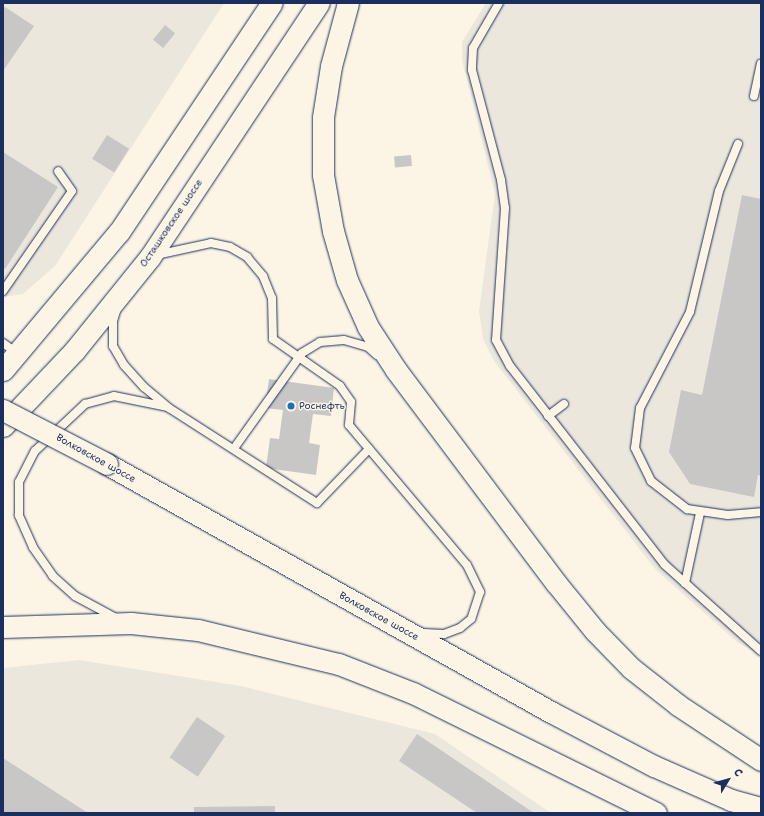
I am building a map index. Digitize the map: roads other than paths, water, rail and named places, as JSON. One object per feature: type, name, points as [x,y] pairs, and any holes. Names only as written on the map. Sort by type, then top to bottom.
[{"type":"main road","points":[[3,370],[11,348],[119,232],[272,3]]},
{"type":"main road","name":"Осташковское шоссе","points":[[3,426],[74,350],[150,257],[319,3]]},
{"type":"main road","points":[[348,3],[331,66],[324,117],[323,175],[332,231],[347,280],[368,327],[396,370],[556,583],[595,631],[632,668],[678,705],[761,760]]},
{"type":"main road","name":"Волковское шоссе","points":[[3,410],[107,464],[401,628],[654,766],[731,800],[761,808]]},
{"type":"main road","points":[[3,627],[131,623],[198,630],[339,664],[413,693],[656,813]]},
{"type":"lane","points":[[499,3],[473,48],[472,70],[501,180],[505,208],[496,340],[510,366],[666,565],[761,651]]},
{"type":"lane","points":[[754,96],[761,64]]},
{"type":"lane","points":[[738,144],[719,191],[690,312],[640,408],[635,448],[651,481],[687,509],[728,515],[761,512]]},
{"type":"lane","points":[[3,292],[72,191],[58,171]]},
{"type":"lane","points":[[150,257],[211,242],[230,247],[247,257],[263,276],[272,298],[272,339],[340,386],[351,402],[349,425],[467,565],[480,592],[471,619],[460,628],[444,634],[427,634],[401,628]]},
{"type":"lane","points":[[125,288],[113,321],[113,346],[139,382],[169,408],[235,447],[317,503],[369,449]]},
{"type":"lane","points":[[235,447],[298,358],[320,342],[344,340],[368,347],[396,370]]},
{"type":"lane","points":[[131,623],[100,612],[75,596],[53,576],[33,547],[19,515],[19,482],[35,451],[85,404],[114,396],[169,408]]},
{"type":"lane","points":[[548,416],[564,404]]},
{"type":"lane","points":[[685,583],[700,512]]},
{"type":"place","name":"Роснефть","points":[[291,406]]}]
